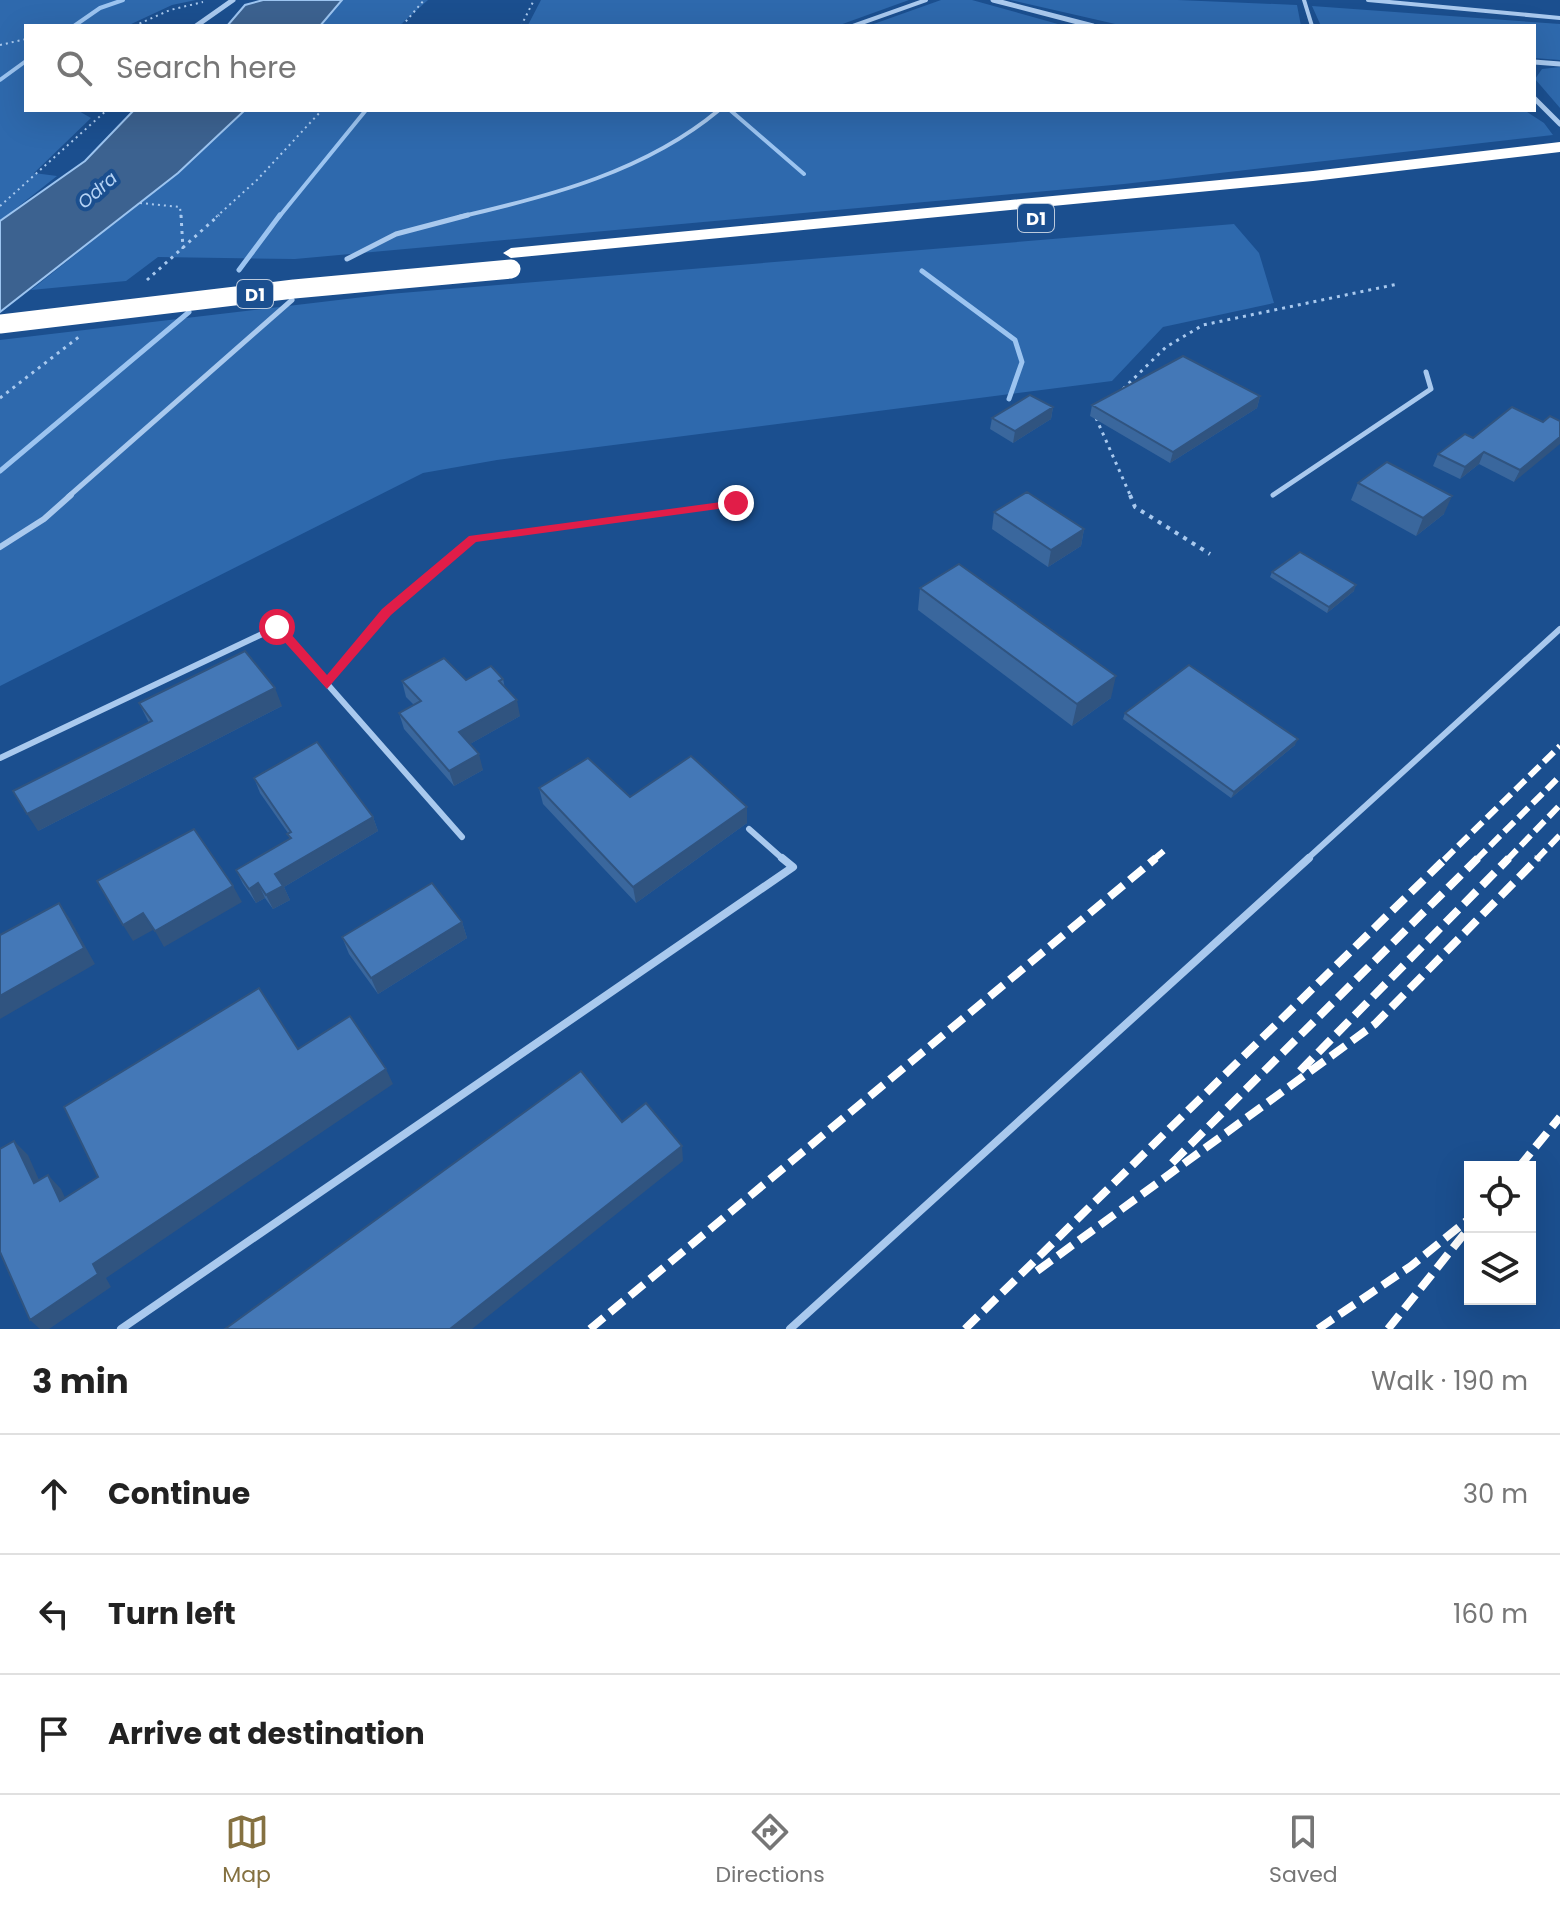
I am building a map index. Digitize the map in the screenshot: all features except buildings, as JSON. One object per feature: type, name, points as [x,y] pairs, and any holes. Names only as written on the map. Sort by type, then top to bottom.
[{"type":"highway","name":"D1","points":[[0,309],[511,261],[1558,152]]},
{"type":"highway","name":"D1","points":[[0,324],[511,261]]},
{"type":"street","points":[[993,0],[1085,24]]},
{"type":"street","points":[[199,24],[232,1]]},
{"type":"street","points":[[1536,62],[1560,64]]},
{"type":"street","points":[[1536,100],[1560,124]]},
{"type":"lane","points":[[859,24],[926,0]]},
{"type":"lane","points":[[1304,0],[1311,24]]},
{"type":"lane","points":[[1368,0],[1560,18]]},
{"type":"lane","points":[[1469,0],[1469,11]]},
{"type":"lane","points":[[347,259],[369,245],[411,229],[527,200],[622,167],[666,147],[706,123],[717,112]]},
{"type":"lane","points":[[0,547],[44,519],[157,416],[292,300]]},
{"type":"lane","points":[[1273,495],[1431,389],[1426,372]]},
{"type":"lane","points":[[0,758],[277,627],[462,837]]},
{"type":"lane","points":[[790,1329],[1560,629]]},
{"type":"lane","points":[[121,1329],[793,867],[749,829]]},
{"type":"path","points":[[404,24],[424,0]]},
{"type":"path","points":[[522,24],[534,0]]},
{"type":"path","points":[[139,24],[183,6],[232,1]]},
{"type":"path","points":[[0,45],[24,39]]},
{"type":"path","points":[[0,206],[104,112]]},
{"type":"path","points":[[147,280],[257,180],[320,112]]},
{"type":"path","points":[[140,203],[180,207],[183,249]]},
{"type":"path","points":[[1116,397],[1166,347],[1203,325],[1398,284]]},
{"type":"path","points":[[0,398],[84,333]]},
{"type":"path","points":[[1096,417],[1135,507],[1210,554]]},
{"type":"path","points":[[327,684],[386,612],[473,539],[736,503]]},
{"type":"shaded area","points":[[0,0],[196,0],[172,5],[131,24],[24,24],[24,112],[80,112],[91,118],[34,173],[57,176],[0,221]]},
{"type":"shaded area","points":[[342,0],[428,0],[401,24],[322,24]]},
{"type":"shaded area","points":[[541,0],[909,0],[843,24],[529,24]]},
{"type":"shaded area","points":[[941,0],[972,0],[1058,24],[874,24]]},
{"type":"shaded area","points":[[1010,0],[1178,0],[1297,5],[1301,24],[1115,24]]},
{"type":"shaded area","points":[[1312,6],[1560,24],[1560,60],[1536,58],[1536,24],[1320,24]]},
{"type":"shaded area","points":[[1560,67],[1560,108],[1536,80],[1542,69]]},
{"type":"shaded area","points":[[243,112],[1527,112],[1544,123],[1553,135],[1124,184],[295,259],[158,257],[126,281],[31,290],[178,173]]},
{"type":"shaded area","points":[[1234,224],[1259,253],[1274,303],[1163,327],[1112,381],[497,460],[423,473],[0,686],[0,340],[389,294]]},
{"type":"water","points":[[263,0],[342,0],[322,24],[229,24],[245,5]]},
{"type":"water","name":"Odra","points":[[132,112],[243,112],[178,173],[0,312],[0,221],[85,161]]},
{"type":"waterway","points":[[77,24],[100,8],[123,0]]},
{"type":"waterway","points":[[0,80],[24,62]]},
{"type":"waterway","points":[[279,217],[364,112]]},
{"type":"waterway","points":[[732,112],[804,174]]},
{"type":"waterway","points":[[239,270],[280,215]]},
{"type":"waterway","points":[[922,271],[1015,340],[1022,362],[1009,399]]},
{"type":"waterway","points":[[0,471],[189,312]]},
{"type":"railway","points":[[1444,860],[1560,746]]},
{"type":"railway","points":[[1478,858],[1560,776]]},
{"type":"railway","points":[[1507,860],[1560,805]]},
{"type":"railway","points":[[1536,860],[1560,835]]},
{"type":"railway","points":[[1153,860],[1166,849]]},
{"type":"railway","points":[[590,1329],[1156,858]]},
{"type":"railway","points":[[965,1329],[1446,858]]},
{"type":"railway","points":[[1172,1163],[1478,858]]},
{"type":"railway","points":[[1300,1071],[1509,858]]},
{"type":"railway","points":[[1037,1271],[1375,1024],[1538,858]]},
{"type":"railway","points":[[1524,1161],[1560,1117]]},
{"type":"railway","points":[[1318,1329],[1411,1266],[1464,1223]]},
{"type":"railway","points":[[1388,1329],[1464,1234]]},
{"type":"route","points":[[277,627],[327,684],[386,612],[473,539],[736,503]]}]
